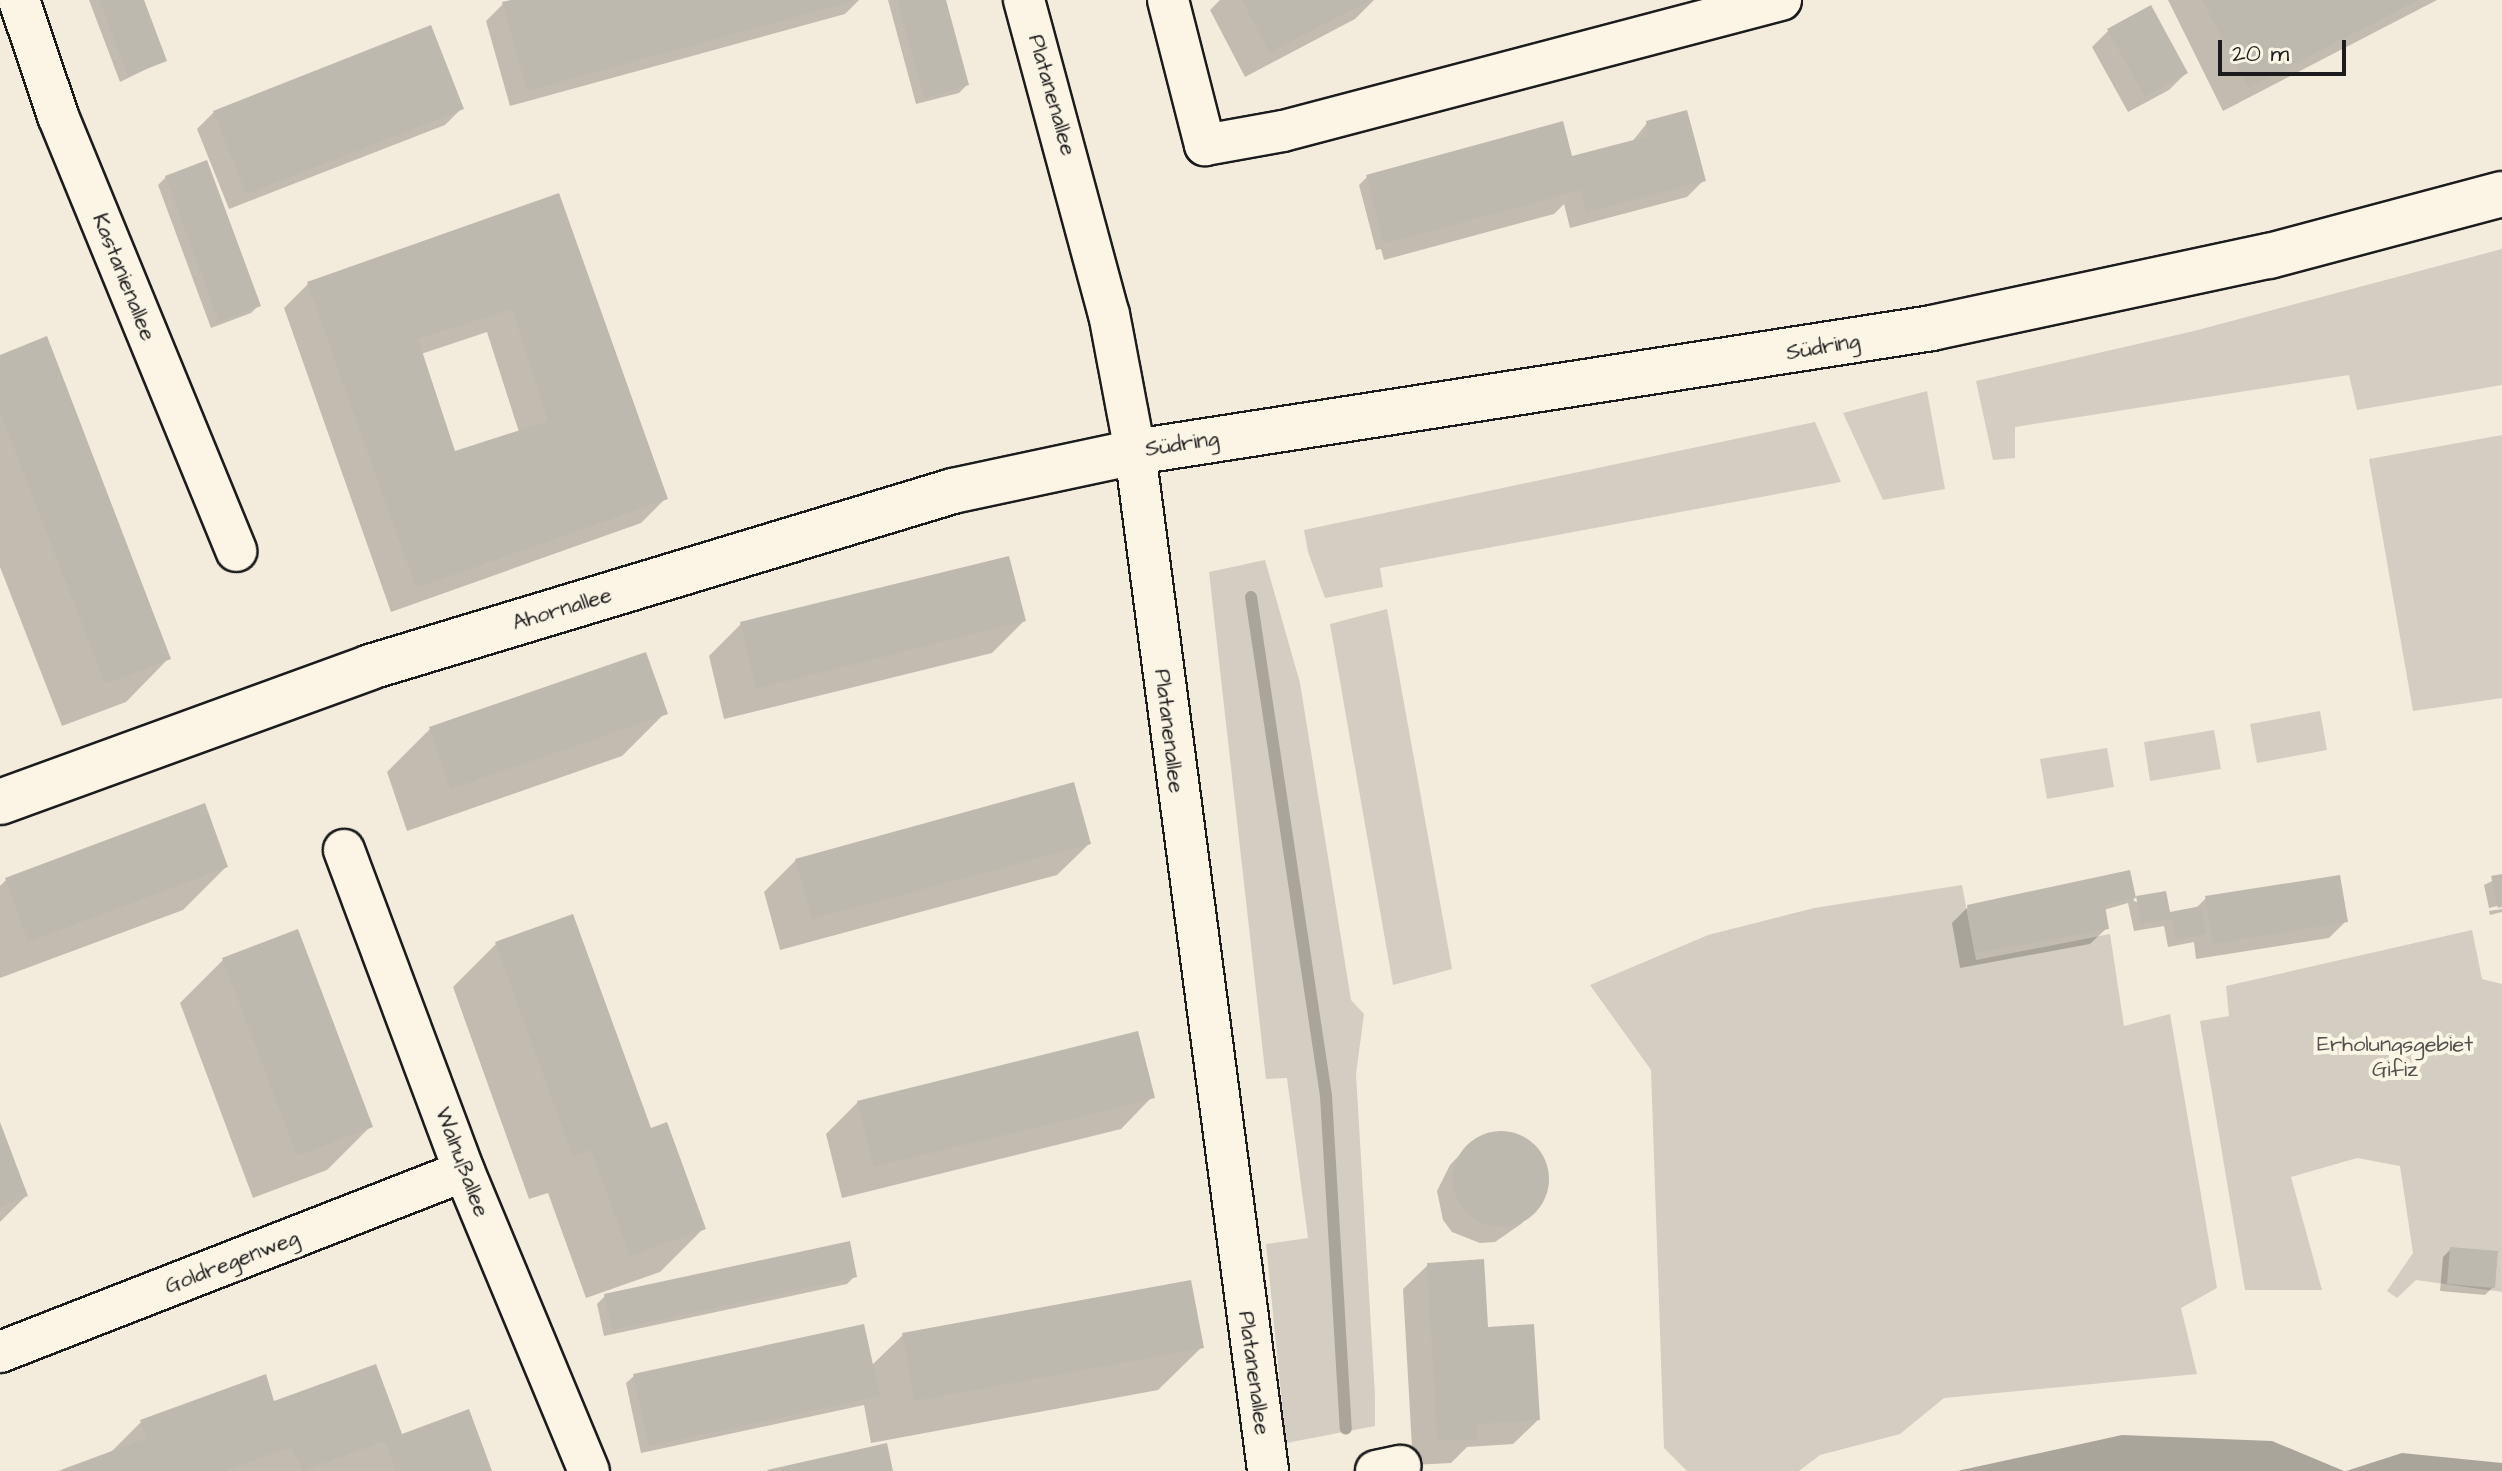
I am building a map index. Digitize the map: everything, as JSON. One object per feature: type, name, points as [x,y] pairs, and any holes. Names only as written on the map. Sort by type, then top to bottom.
[{"type":"street","name":"Kastanienallee","points":[[19,0],[58,116],[236,551]]},
{"type":"street","name":"Platanenallee","points":[[1024,0],[1113,328],[1135,452],[1268,1471]]},
{"type":"street","points":[[1168,0],[1205,145],[1283,131],[1781,0]]},
{"type":"street","name":"Südring","points":[[1135,452],[1932,328],[2269,256],[2502,194]]},
{"type":"street","name":"Ahornallee","points":[[0,802],[370,667],[953,491],[1135,452]]},
{"type":"street","name":"Walnußallee","points":[[344,850],[464,1171],[589,1471]]},
{"type":"street","name":"Goldregenweg","points":[[0,1352],[464,1171]]},
{"type":"green space","points":[[2502,249],[2502,385],[2357,410],[2349,375],[2015,427],[2015,458],[1993,460],[1976,381],[2194,331]]},
{"type":"green space","points":[[1927,391],[1945,489],[1883,500],[1843,413]]},
{"type":"green space","points":[[1815,422],[1841,482],[1380,568],[1383,587],[1325,598],[1308,552],[1304,530]]},
{"type":"green space","points":[[2502,435],[2502,698],[2413,711],[2369,459]]},
{"type":"green space","points":[[1265,560],[1300,683],[1351,1000],[1364,1014],[1356,1074],[1375,1395],[1375,1426],[1286,1443],[1266,1244],[1308,1238],[1287,1078],[1266,1079],[1209,572]]},
{"type":"green space","points":[[1387,609],[1452,969],[1393,985],[1330,624]]},
{"type":"green space","points":[[2320,711],[2327,750],[2257,763],[2250,724]]},
{"type":"green space","points":[[2214,730],[2221,769],[2150,781],[2144,742]]},
{"type":"green space","points":[[2107,748],[2114,787],[2047,799],[2040,759]]},
{"type":"green space","points":[[1962,885],[1976,960],[2110,934],[2124,1026],[2170,1014],[2217,1288],[2181,1308],[2197,1374],[1944,1398],[1900,1434],[1820,1455],[1799,1471],[1687,1471],[1664,1448],[1651,1070],[1590,985],[1708,935],[1814,908]]},
{"type":"green space","name":"Erholungsgebiet Gifiz","points":[[2472,930],[2482,979],[2502,984],[2502,1292],[2416,1280],[2397,1298],[2387,1291],[2413,1253],[2400,1166],[2357,1158],[2291,1177],[2322,1290],[2245,1290],[2200,1021],[2229,1016],[2226,986]]},
{"type":"shaded area","points":[[2122,1435],[2272,1441],[2344,1471],[1957,1471]]},
{"type":"shaded area","points":[[2402,1453],[2502,1463],[2502,1471],[2346,1471]]},
{"type":"building","points":[[99,0],[144,0],[167,61],[128,76]]},
{"type":"building","points":[[897,0],[946,0],[969,85],[924,98]]},
{"type":"building","points":[[1242,0],[1371,0],[1269,53]]},
{"type":"building","points":[[2202,0],[2418,0],[2248,88]]},
{"type":"building","points":[[854,1],[527,91],[502,2]]},
{"type":"building","points":[[2151,5],[2188,73],[2145,97],[2107,29]]},
{"type":"building","points":[[431,25],[464,109],[246,194],[213,111]]},
{"type":"building","points":[[1687,110],[1706,181],[1586,212],[1581,190],[1384,244],[1366,175],[1563,121],[1572,156],[1649,136],[1646,121]]},
{"type":"building","points":[[207,160],[261,306],[219,322],[165,176]]},
{"type":"building","points":[[559,193],[668,499],[416,588],[307,282]],"holes":[[[512,309],[548,421],[455,451],[418,339]]]},
{"type":"building","points":[[47,336],[171,659],[105,684],[0,412],[0,355]]},
{"type":"building","points":[[1009,556],[1026,621],[756,689],[740,622]]},
{"type":"building","points":[[646,652],[668,714],[450,789],[429,727]]},
{"type":"building","points":[[1074,782],[1091,844],[812,919],[795,859]]},
{"type":"building","points":[[205,803],[228,867],[28,942],[5,878]]},
{"type":"building","points":[[2130,870],[2136,898],[2105,905],[2109,929],[1976,953],[1967,905]]},
{"type":"building","points":[[2502,874],[2502,907],[2498,908],[2491,876]]},
{"type":"building","points":[[2340,875],[2348,922],[2213,944],[2205,896]]},
{"type":"building","points":[[2166,891],[2170,912],[2201,906],[2206,934],[2176,940],[2172,919],[2141,924],[2136,896]]},
{"type":"building","points":[[573,914],[651,1128],[667,1122],[706,1229],[630,1256],[591,1150],[573,1157],[495,942]]},
{"type":"building","points":[[298,929],[373,1127],[297,1156],[222,958]]},
{"type":"building","points":[[1138,1031],[1155,1098],[874,1167],[857,1101]]},
{"type":"building","points":[[0,1122],[28,1196],[0,1207]]},
{"type":"building","points":[[1501,1131],[1519,1135],[1535,1145],[1545,1161],[1549,1179],[1545,1197],[1535,1213],[1519,1223],[1501,1227],[1483,1223],[1467,1213],[1457,1197],[1453,1179],[1457,1161],[1467,1145],[1483,1135]]},
{"type":"building","points":[[850,1241],[857,1277],[612,1330],[604,1294]]},
{"type":"building","points":[[2450,1247],[2498,1251],[2495,1288],[2447,1284]]},
{"type":"building","points":[[1484,1259],[1488,1327],[1534,1324],[1540,1420],[1477,1424],[1478,1439],[1437,1441],[1427,1263]]},
{"type":"building","points":[[1191,1280],[1204,1348],[914,1401],[902,1333]]},
{"type":"building","points":[[864,1324],[880,1396],[649,1446],[633,1374]]},
{"type":"building","points":[[376,1364],[402,1434],[469,1409],[492,1471],[396,1471],[385,1441],[303,1471],[291,1447],[225,1471],[58,1471],[147,1438],[140,1420],[266,1374],[274,1401]]},
{"type":"building","points":[[887,1443],[893,1471],[767,1470]]},
{"type":"waterway","points":[[1251,597],[1326,1096],[1346,1428]]}]
